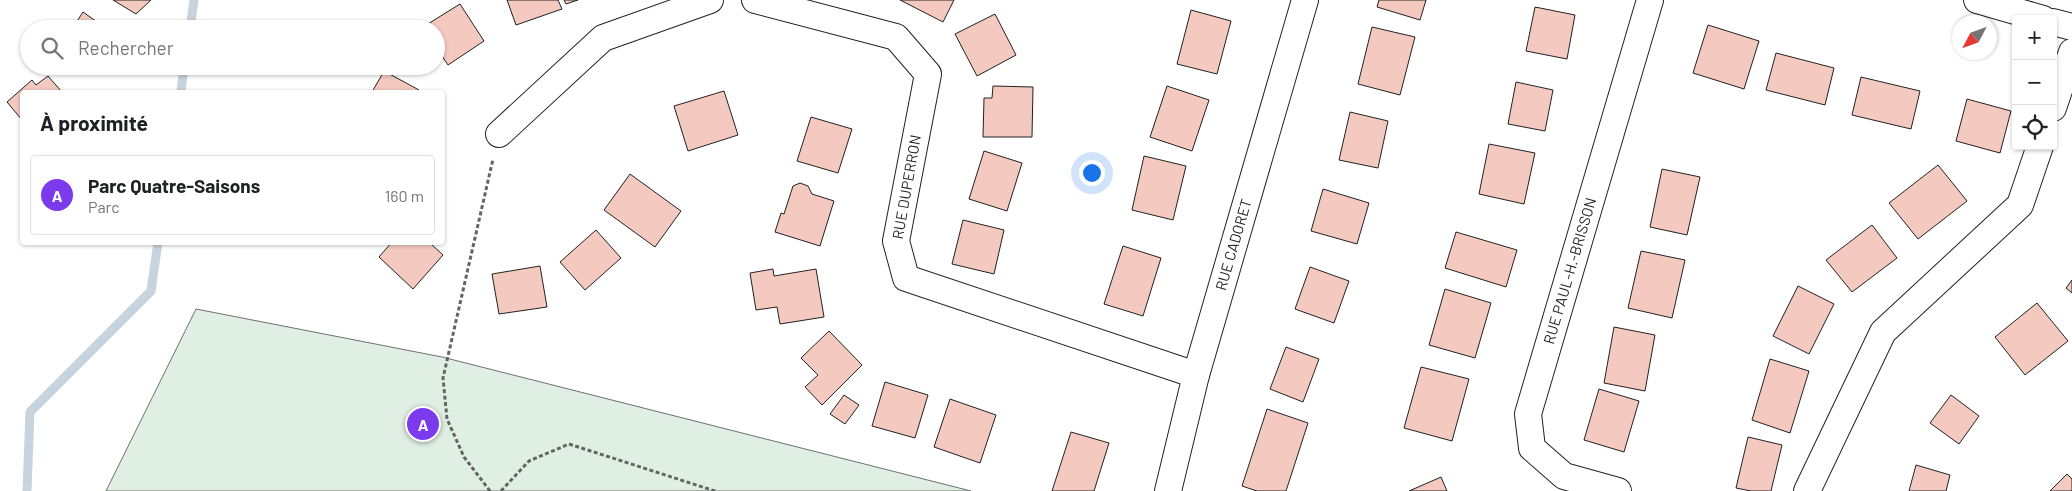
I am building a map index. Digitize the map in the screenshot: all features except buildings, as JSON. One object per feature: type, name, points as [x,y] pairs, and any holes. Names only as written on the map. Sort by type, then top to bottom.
[{"type":"street","points":[[499,134],[603,38],[710,0]]},
{"type":"street","name":"RUE DUPERRON","points":[[755,0],[896,37],[928,74],[896,241],[906,278],[1196,375]]},
{"type":"street","name":"RUE CADORET","points":[[1168,491],[1196,375],[1306,0]]},
{"type":"street","name":"RUE PAUL-H.-BRISSON","points":[[1618,491],[1564,476],[1551,465],[1532,448],[1528,414],[1650,0]]},
{"type":"street","points":[[1977,0],[2029,15]]},
{"type":"street","points":[[2057,23],[2072,27]]},
{"type":"street","points":[[2054,105],[2072,52]]},
{"type":"street","points":[[1807,491],[1883,332],[2020,205],[2039,150]]},
{"type":"path","points":[[490,491],[464,457],[446,419],[443,378],[499,134]]},
{"type":"path","points":[[501,491],[529,461],[569,444],[715,491]]},
{"type":"green space","points":[[196,309],[442,357],[971,491],[106,491]]},
{"type":"waterway","points":[[191,20],[194,0]]},
{"type":"waterway","points":[[181,90],[183,75]]},
{"type":"waterway","points":[[27,491],[30,412],[151,291],[158,245]]},
{"type":"place","name":"Parc Quatre-Saisons","points":[[423,424]]}]
